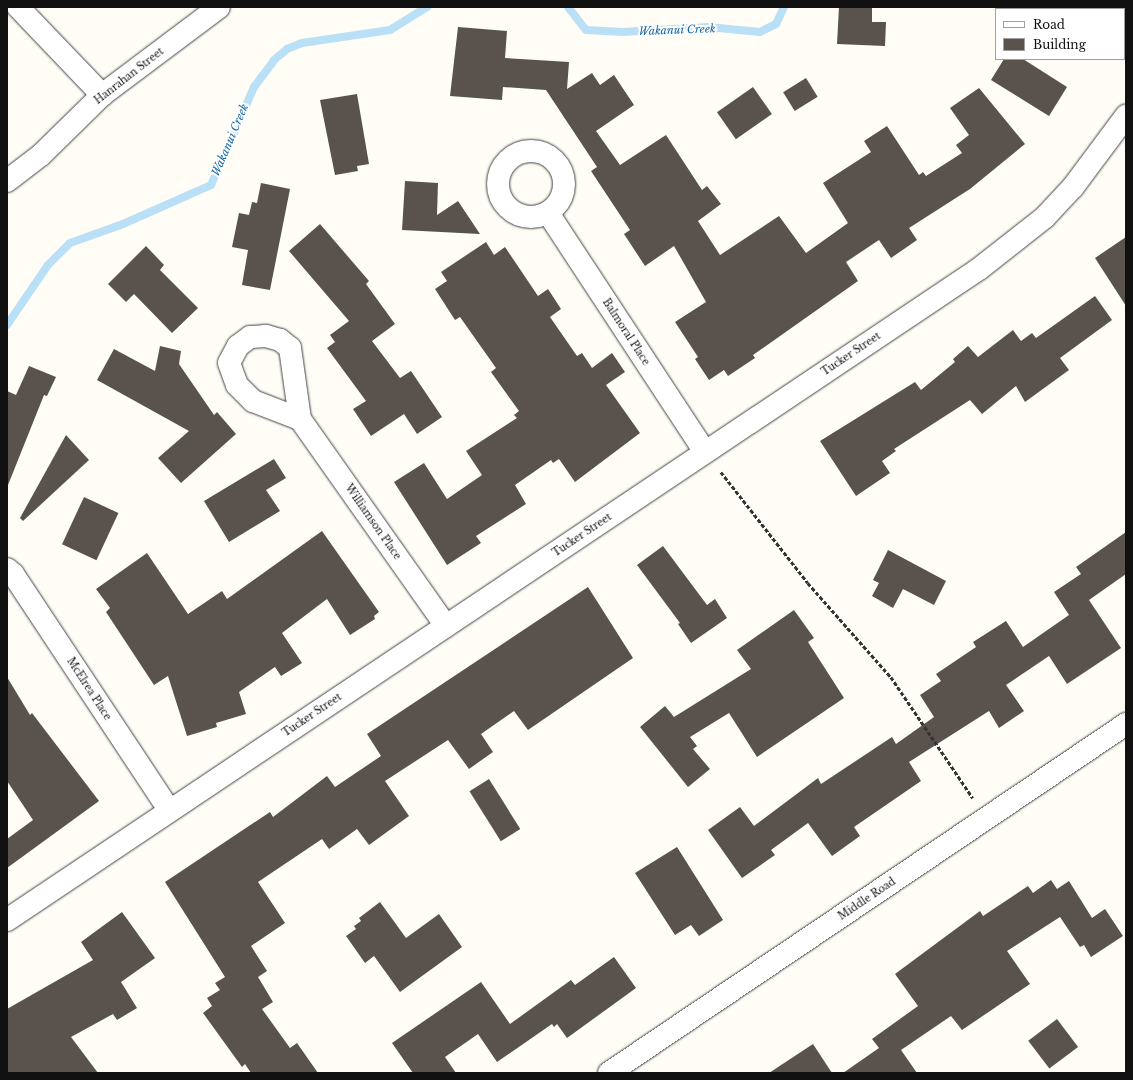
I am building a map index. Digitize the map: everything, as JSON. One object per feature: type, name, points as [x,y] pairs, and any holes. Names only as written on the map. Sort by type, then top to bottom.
[{"type":"street","points":[[18,7],[102,95]]},
{"type":"street","name":"Hanrahan Street","points":[[7,181],[41,155],[102,95],[219,7]]},
{"type":"street","name":"Tucker Street","points":[[7,920],[169,810],[979,269],[1039,222],[1073,187],[1126,116]]},
{"type":"street","name":"Balmoral Place","points":[[548,213],[705,452]]},
{"type":"street","name":"Williamson Place","points":[[300,419],[446,626]]},
{"type":"street","name":"McElrea Place","points":[[7,569],[14,574],[169,810]]},
{"type":"street","name":"Middle Road","points":[[609,1073],[1126,724]]},
{"type":"path","points":[[705,452],[808,583],[891,677],[987,818]]},
{"type":"building","points":[[839,7],[872,7],[872,22],[886,22],[885,46],[837,44]]},
{"type":"building","points":[[458,27],[507,31],[505,58],[569,62],[567,89],[592,73],[600,85],[614,75],[634,105],[596,131],[620,165],[666,135],[702,190],[707,186],[721,204],[698,221],[720,255],[779,216],[806,253],[848,223],[823,183],[871,152],[864,141],[887,126],[919,175],[923,172],[926,176],[962,153],[956,145],[969,135],[950,108],[979,88],[1025,144],[970,189],[909,228],[917,240],[891,258],[879,240],[846,262],[858,281],[753,355],[755,358],[728,376],[724,370],[709,380],[695,359],[698,357],[675,322],[706,302],[674,246],[645,266],[624,234],[630,230],[591,171],[597,167],[546,90],[503,87],[502,100],[450,96]]},
{"type":"building","points":[[1003,60],[1025,60],[1067,87],[1049,116],[991,80]]},
{"type":"building","points":[[806,78],[818,97],[795,111],[783,92]]},
{"type":"building","points":[[753,87],[772,114],[736,139],[717,112]]},
{"type":"building","points":[[357,94],[369,164],[357,166],[358,171],[335,175],[320,100]]},
{"type":"building","points":[[405,181],[438,183],[437,215],[458,201],[480,234],[402,230]]},
{"type":"building","points":[[261,183],[290,189],[270,290],[242,285],[248,250],[232,247],[239,213],[249,215],[252,202],[257,203]]},
{"type":"building","points":[[320,224],[369,281],[366,284],[395,324],[372,341],[400,378],[411,371],[442,417],[417,434],[404,414],[371,436],[353,409],[366,401],[327,348],[335,342],[330,335],[349,321],[289,251]]},
{"type":"building","points":[[1126,237],[1126,306],[1095,258]]},
{"type":"building","points":[[486,242],[494,255],[505,247],[538,296],[548,289],[561,309],[550,317],[577,356],[582,353],[592,368],[612,353],[625,372],[606,385],[640,433],[575,482],[559,459],[553,463],[551,460],[515,485],[526,504],[476,536],[481,543],[447,565],[394,482],[424,463],[447,499],[482,475],[466,451],[517,418],[514,415],[519,411],[491,372],[496,368],[460,317],[455,320],[435,289],[447,281],[441,272]]},
{"type":"building","points":[[146,246],[164,265],[160,270],[198,308],[172,333],[134,294],[126,302],[108,284]]},
{"type":"building","points":[[1095,296],[1112,320],[1060,358],[1069,370],[1025,402],[1016,386],[982,414],[970,400],[894,449],[896,451],[882,461],[890,473],[856,496],[820,441],[915,382],[921,390],[955,362],[953,359],[968,346],[978,357],[1013,330],[1021,341],[1032,333],[1036,338]]},
{"type":"building","points":[[160,346],[181,351],[179,364],[214,415],[217,412],[236,434],[181,483],[158,458],[189,431],[97,380],[114,349],[155,371]]},
{"type":"building","points":[[29,366],[56,377],[47,396],[44,395],[8,485],[7,391],[16,395]]},
{"type":"building","points":[[66,435],[89,460],[23,521],[20,518]]},
{"type":"building","points":[[274,459],[286,478],[266,490],[280,511],[229,542],[204,501]]},
{"type":"building","points":[[84,497],[118,513],[96,560],[62,544]]},
{"type":"building","points":[[322,531],[379,612],[374,616],[375,619],[350,635],[327,599],[282,633],[302,663],[281,676],[275,667],[239,692],[246,714],[216,723],[217,727],[187,736],[168,676],[154,685],[106,612],[110,608],[96,589],[147,553],[188,614],[222,591],[227,599]]},
{"type":"building","points":[[1126,532],[1126,574],[1089,600],[1121,648],[1067,684],[1049,656],[1006,685],[1024,711],[999,728],[989,711],[909,762],[921,781],[854,827],[860,836],[832,856],[808,823],[771,850],[775,855],[742,878],[708,830],[740,807],[754,826],[818,778],[821,784],[892,737],[896,744],[934,717],[920,695],[941,681],[936,674],[976,647],[973,642],[1006,621],[1023,647],[1069,615],[1054,592],[1081,574],[1076,567]]},
{"type":"building","points":[[663,546],[707,605],[715,599],[727,618],[691,643],[678,624],[680,623],[637,565]]},
{"type":"building","points":[[888,550],[946,581],[934,605],[903,589],[893,608],[872,596],[879,583],[873,580]]},
{"type":"building","points":[[588,587],[633,658],[528,730],[514,711],[481,734],[493,752],[469,769],[448,740],[385,781],[409,816],[369,845],[357,829],[329,849],[322,839],[258,882],[285,923],[251,946],[267,971],[258,977],[273,1002],[262,1009],[290,1048],[297,1043],[318,1073],[251,1073],[245,1064],[242,1067],[203,1013],[212,1006],[207,998],[220,990],[215,983],[225,977],[165,882],[270,812],[273,817],[327,776],[335,787],[381,756],[367,734]]},
{"type":"building","points":[[794,610],[814,638],[808,642],[844,698],[757,757],[729,713],[690,737],[697,746],[693,749],[710,769],[688,787],[640,727],[665,706],[674,717],[751,669],[737,650]]},
{"type":"building","points":[[7,677],[30,715],[32,713],[99,801],[7,868],[7,839],[33,820],[7,781]]},
{"type":"building","points":[[489,779],[520,829],[501,841],[469,791]]},
{"type":"building","points":[[677,847],[723,920],[699,936],[691,925],[675,935],[635,873]]},
{"type":"building","points":[[1051,880],[1057,889],[1069,881],[1092,918],[1105,909],[1123,936],[1091,957],[1084,945],[1080,947],[1060,917],[1007,951],[1030,984],[962,1030],[951,1016],[901,1050],[917,1073],[843,1073],[879,1048],[872,1039],[918,1006],[895,974],[980,911],[983,916],[1028,886],[1033,893]]},
{"type":"building","points":[[380,902],[406,938],[439,914],[462,947],[400,992],[374,956],[365,963],[346,936],[356,929],[354,926],[361,921],[359,918]]},
{"type":"building","points":[[122,912],[155,958],[121,982],[137,1008],[117,1020],[113,1014],[71,1037],[98,1073],[7,1073],[7,1009],[93,960],[81,942]]},
{"type":"building","points":[[614,957],[636,988],[567,1038],[557,1024],[554,1027],[552,1024],[497,1062],[478,1034],[445,1057],[456,1073],[413,1073],[392,1043],[481,982],[510,1024],[571,980],[575,985]]},
{"type":"building","points":[[1057,1019],[1078,1047],[1049,1069],[1028,1041]]},
{"type":"building","points":[[813,1044],[832,1073],[769,1073]]},
{"type":"waterway","name":"Wakanui Creek","points":[[7,325],[48,265],[70,243],[123,224],[211,185],[254,87],[274,60],[287,49],[302,43],[390,30],[427,7]]},
{"type":"waterway","name":"Wakanui Creek","points":[[568,7],[586,30],[623,32],[708,27],[760,32],[776,24],[784,7]]}]
